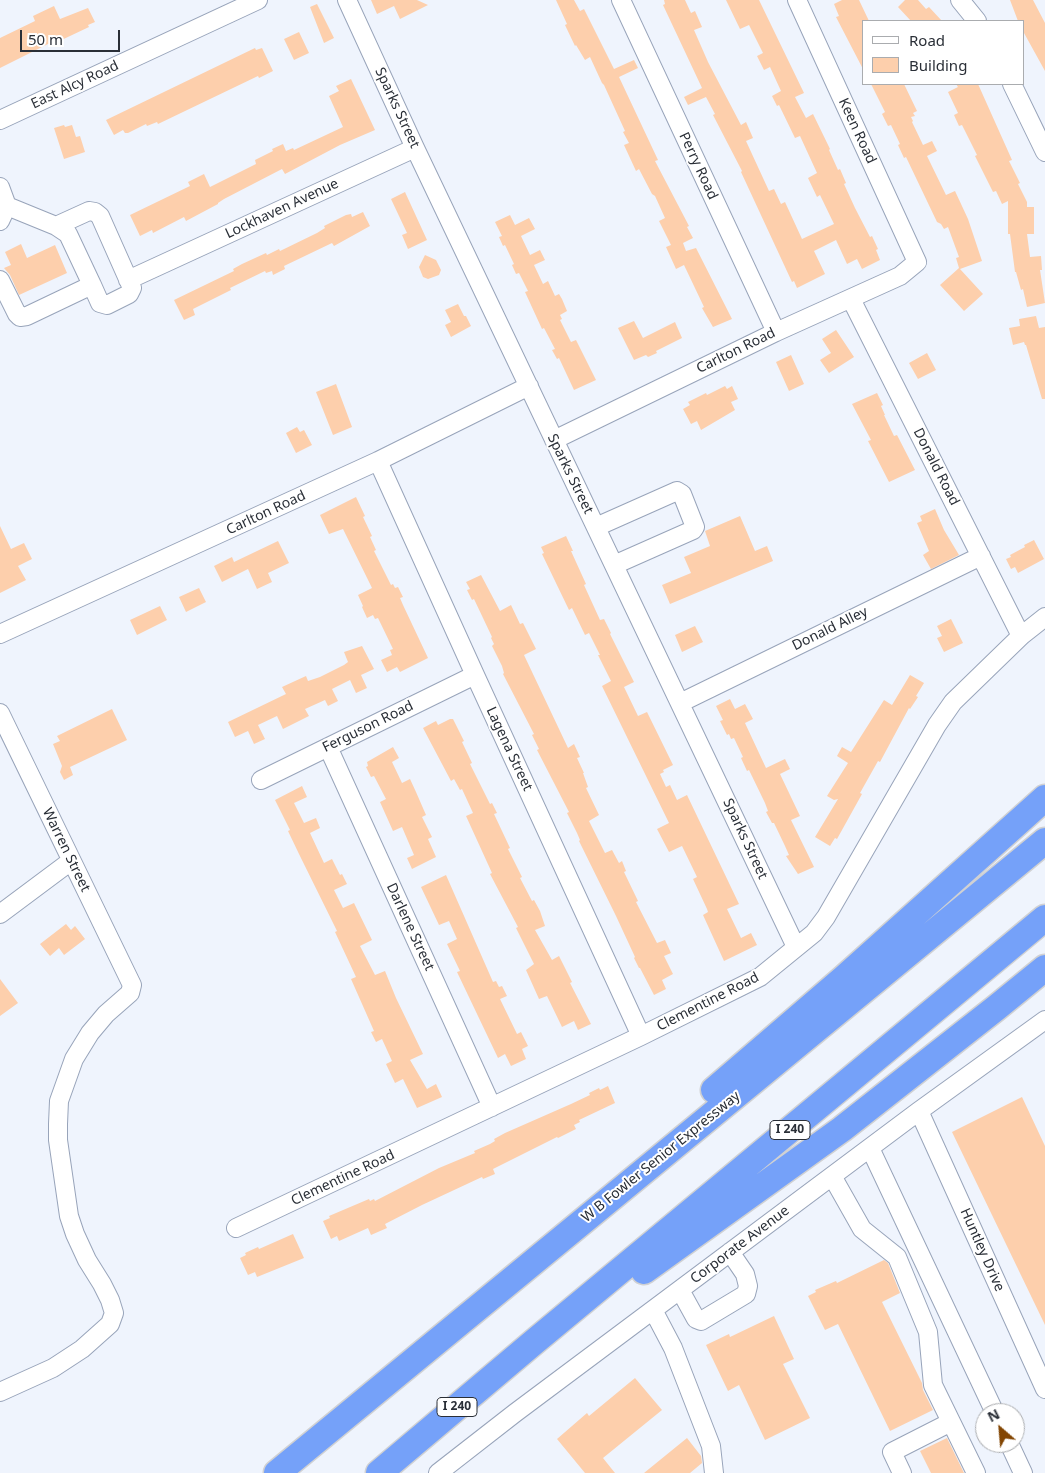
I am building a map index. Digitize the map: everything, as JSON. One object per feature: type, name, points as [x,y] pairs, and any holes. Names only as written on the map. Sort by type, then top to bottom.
[{"type":"highway","points":[[629,1183],[682,1118],[844,978],[1045,798]]},
{"type":"highway","name":"W B Fowler Senior Expressway","points":[[277,1473],[1045,841]]},
{"type":"highway","name":"I 240","points":[[379,1473],[1045,918]]},
{"type":"highway","points":[[534,1342],[599,1305],[842,1129],[1045,968]]},
{"type":"street","name":"East Alcy Road","points":[[0,120],[258,0]]},
{"type":"street","name":"Sparks Street","points":[[348,0],[554,440],[796,947]]},
{"type":"street","name":"Perry Road","points":[[620,0],[776,332]]},
{"type":"street","name":"Keen Road","points":[[797,0],[917,262]]},
{"type":"street","points":[[960,0],[976,20]]},
{"type":"street","points":[[1012,85],[1045,152]]},
{"type":"street","name":"Lockhaven Avenue","points":[[128,280],[416,148]]},
{"type":"street","points":[[0,187],[4,214],[56,226],[68,234],[100,303],[107,304],[129,294],[132,288],[100,216],[95,212],[89,211],[56,226]]},
{"type":"street","name":"Carlton Road","points":[[554,440],[776,332],[900,276],[917,262]]},
{"type":"street","points":[[0,280],[20,317],[27,316],[92,286]]},
{"type":"street","name":"Donald Road","points":[[851,299],[1021,636]]},
{"type":"street","name":"Carlton Road","points":[[0,634],[378,461],[529,386]]},
{"type":"street","name":"Lagena Street","points":[[378,461],[641,1036]]},
{"type":"street","points":[[596,527],[676,491],[682,494],[695,527],[693,530],[614,565]]},
{"type":"street","name":"Donald Alley","points":[[680,703],[981,556]]},
{"type":"street","name":"Clementine Road","points":[[236,1228],[641,1036],[760,977],[814,933],[826,917],[937,725],[953,702],[1021,636],[1045,616]]},
{"type":"street","name":"Ferguson Road","points":[[261,780],[475,675]]},
{"type":"street","name":"Warren Street","points":[[0,713],[132,985],[130,993],[106,1014],[90,1033],[74,1059],[59,1101],[58,1140],[69,1216],[75,1234],[110,1300],[114,1313],[110,1324],[82,1350],[53,1368],[0,1392]]},
{"type":"street","name":"Darlene Street","points":[[328,747],[492,1107]]},
{"type":"street","points":[[0,914],[71,861]]},
{"type":"street","name":"Corporate Avenue","points":[[449,1470],[730,1252],[919,1111],[1045,1022]]},
{"type":"street","name":"Huntley Drive","points":[[919,1111],[1045,1389]]},
{"type":"street","points":[[870,1148],[990,1403]]},
{"type":"street","points":[[832,1176],[862,1229],[897,1257],[928,1332],[933,1385],[976,1473]]},
{"type":"street","points":[[680,1290],[696,1319],[701,1321],[746,1294],[748,1286],[745,1274],[730,1252]]},
{"type":"street","points":[[653,1310],[673,1348],[711,1446],[714,1473]]},
{"type":"street","points":[[902,1473],[892,1452],[951,1422]]},
{"type":"street","points":[[1014,1453],[1023,1473]]},
{"type":"building","points":[[371,0],[417,0],[428,5],[400,19],[394,6],[377,14]]},
{"type":"building","points":[[556,0],[574,0],[580,11],[584,9],[614,69],[634,60],[638,68],[619,77],[658,160],[655,161],[689,226],[687,227],[693,238],[683,243],[686,251],[696,248],[732,319],[713,327],[702,308],[704,307],[684,265],[676,269],[666,247],[671,245],[659,221],[665,218],[639,169],[636,171],[624,145],[629,143],[623,132],[625,131],[590,57],[585,60],[575,46]]},
{"type":"building","points":[[664,0],[685,0],[691,13],[695,11],[702,27],[694,30],[708,62],[741,125],[746,122],[753,138],[746,141],[769,191],[774,189],[781,204],[785,202],[802,239],[834,224],[820,195],[817,197],[808,178],[817,173],[800,136],[795,138],[779,105],[777,106],[772,96],[781,91],[770,67],[764,70],[757,56],[763,53],[749,25],[740,29],[726,0],[759,0],[804,93],[795,97],[806,118],[813,114],[838,170],[840,169],[846,183],[844,184],[855,208],[878,249],[876,250],[880,260],[862,269],[857,259],[847,264],[836,240],[814,251],[825,274],[797,288],[794,281],[792,282],[706,97],[688,105],[684,97],[702,88],[663,5],[665,4]]},
{"type":"building","points":[[842,0],[859,0],[869,20],[862,20],[862,67],[836,17],[839,16],[834,4]]},
{"type":"building","points":[[905,0],[918,0],[926,9],[929,7],[941,20],[910,20],[898,7]]},
{"type":"building","points":[[1010,0],[1033,0],[1045,23],[1045,71],[1025,35],[1025,20],[1018,20]]},
{"type":"building","points":[[317,4],[334,38],[324,43],[310,7]]},
{"type":"building","points":[[54,6],[60,19],[88,8],[95,22],[88,25],[89,27],[51,45],[50,43],[0,68],[0,38],[35,21],[33,16]]},
{"type":"building","points":[[299,32],[309,53],[294,60],[284,39]]},
{"type":"building","points":[[255,48],[256,50],[262,48],[273,71],[259,78],[258,76],[158,124],[157,122],[147,126],[146,124],[128,133],[125,133],[123,130],[114,135],[106,120]]},
{"type":"building","points":[[351,79],[375,130],[340,145],[285,174],[282,169],[186,221],[184,217],[153,233],[152,230],[140,236],[130,215],[190,186],[188,182],[204,174],[210,187],[256,164],[255,160],[283,144],[286,151],[293,148],[294,150],[343,127],[329,96],[339,91],[336,86]]},
{"type":"building","points":[[872,85],[904,85],[917,111],[913,113],[915,116],[911,117],[923,145],[932,141],[937,151],[927,156],[946,195],[955,191],[968,219],[982,261],[960,269],[983,294],[964,311],[940,285],[959,268],[956,258],[959,257],[948,227],[944,229],[937,222],[906,157],[904,158],[891,125],[888,126],[882,114],[885,112]]},
{"type":"building","points":[[957,85],[978,85],[1012,160],[1009,161],[1020,183],[1018,184],[1027,202],[1027,207],[1034,207],[1034,234],[1027,234],[1030,257],[1041,256],[1042,270],[1040,270],[1045,303],[1027,307],[1023,289],[1021,290],[1015,272],[1010,234],[1008,234],[1008,201],[1002,204],[996,191],[993,192],[962,125],[959,126],[954,115],[958,113],[948,92],[958,87]]},
{"type":"building","points":[[64,125],[65,127],[72,125],[76,137],[80,136],[85,152],[64,159],[54,128]]},
{"type":"building","points":[[405,192],[427,240],[408,249],[402,235],[407,233],[391,199]]},
{"type":"building","points":[[363,212],[370,226],[334,246],[332,243],[284,266],[285,269],[273,275],[272,271],[266,273],[265,271],[230,288],[231,290],[193,309],[195,315],[184,320],[174,300],[234,271],[233,269],[242,264],[266,253],[267,255],[279,249],[280,251],[317,233],[325,228],[324,226],[346,215],[351,214],[352,217]]},
{"type":"building","points":[[510,215],[515,225],[529,218],[535,229],[521,236],[530,255],[540,250],[545,260],[534,265],[543,284],[548,281],[555,296],[559,294],[562,299],[567,311],[560,315],[562,319],[560,320],[571,342],[576,340],[596,380],[574,390],[559,358],[557,359],[552,350],[555,349],[544,328],[542,329],[525,292],[528,291],[519,273],[516,274],[512,265],[514,264],[499,237],[502,236],[495,222]]},
{"type":"building","points":[[21,244],[27,258],[55,245],[67,273],[19,295],[10,275],[4,268],[11,265],[5,252]]},
{"type":"building","points":[[425,255],[436,260],[441,270],[439,275],[428,279],[423,277],[419,267]]},
{"type":"building","points":[[458,304],[471,326],[451,337],[445,325],[451,322],[445,310]]},
{"type":"building","points":[[1036,316],[1039,328],[1045,327],[1045,399],[1042,399],[1026,345],[1024,342],[1013,345],[1009,328],[1020,326],[1019,319]]},
{"type":"building","points":[[634,321],[643,338],[675,322],[682,338],[656,351],[657,353],[634,360],[618,328]]},
{"type":"building","points":[[836,330],[854,357],[829,373],[820,360],[831,353],[822,339]]},
{"type":"building","points":[[927,353],[936,370],[918,379],[909,363]]},
{"type":"building","points":[[791,355],[804,384],[789,391],[776,362]]},
{"type":"building","points":[[336,384],[352,427],[333,435],[316,392]]},
{"type":"building","points":[[725,386],[727,389],[732,386],[738,399],[731,402],[735,410],[701,430],[697,421],[691,424],[683,409],[690,405],[688,402]]},
{"type":"building","points":[[877,393],[883,405],[881,406],[884,415],[894,436],[897,435],[915,470],[889,482],[868,441],[871,440],[852,404]]},
{"type":"building","points":[[297,427],[300,432],[304,430],[312,445],[296,453],[286,433]]},
{"type":"building","points":[[356,497],[372,536],[370,537],[376,550],[374,551],[391,585],[393,584],[395,588],[398,587],[403,597],[400,598],[428,658],[400,672],[397,667],[387,672],[381,660],[392,655],[390,650],[393,649],[378,618],[375,619],[373,615],[367,618],[362,607],[358,595],[372,588],[343,529],[329,534],[320,515]]},
{"type":"building","points":[[935,509],[944,530],[959,555],[931,569],[923,555],[929,551],[917,523],[922,521],[920,516]]},
{"type":"building","points":[[740,516],[755,551],[767,546],[773,561],[670,604],[662,585],[691,573],[684,557],[710,546],[705,531]]},
{"type":"building","points":[[0,526],[11,549],[24,543],[32,559],[18,566],[26,580],[0,593]]},
{"type":"building","points":[[566,536],[586,584],[584,585],[600,620],[604,619],[634,682],[624,687],[638,716],[647,712],[673,765],[663,770],[664,772],[660,774],[666,787],[670,785],[677,800],[687,795],[739,904],[727,909],[741,938],[751,933],[757,945],[724,961],[703,915],[708,912],[693,879],[697,877],[682,846],[669,852],[657,829],[669,823],[602,686],[611,681],[598,655],[600,655],[589,633],[585,635],[572,608],[569,610],[542,554],[544,553],[541,547]]},
{"type":"building","points":[[1034,540],[1044,559],[1018,573],[1015,567],[1011,569],[1006,559]]},
{"type":"building","points":[[278,541],[289,563],[268,573],[272,582],[257,589],[248,569],[222,582],[214,566],[232,557],[234,562]]},
{"type":"building","points":[[481,575],[500,611],[511,605],[520,624],[523,623],[536,649],[524,655],[568,748],[574,744],[580,757],[577,758],[584,773],[588,787],[586,788],[599,815],[589,821],[605,853],[612,850],[619,863],[622,861],[626,871],[624,872],[638,901],[636,902],[657,943],[665,940],[671,953],[664,956],[673,974],[662,980],[666,989],[654,995],[634,958],[616,916],[579,841],[567,813],[569,812],[537,750],[539,749],[532,735],[534,734],[503,674],[502,666],[492,646],[494,644],[492,637],[474,599],[472,600],[467,590],[470,589],[466,582]]},
{"type":"building","points":[[199,588],[206,602],[186,612],[179,597]]},
{"type":"building","points":[[160,606],[167,620],[137,635],[130,620]]},
{"type":"building","points":[[951,619],[963,643],[944,652],[937,638],[942,636],[937,626]]},
{"type":"building","points":[[695,626],[703,642],[682,652],[675,635]]},
{"type":"building","points":[[362,646],[374,669],[361,675],[367,688],[356,693],[350,680],[332,689],[338,701],[328,706],[325,700],[305,709],[309,716],[283,729],[277,716],[258,725],[265,739],[254,744],[248,731],[235,737],[228,722],[286,694],[282,687],[306,676],[308,681],[320,677],[344,665],[348,662],[344,652]]},
{"type":"building","points":[[910,675],[924,683],[916,696],[918,697],[909,708],[880,762],[878,761],[837,839],[835,838],[830,846],[815,837],[838,799],[834,800],[827,796],[848,763],[837,756],[842,747],[851,752],[884,700],[892,705]]},
{"type":"building","points":[[730,699],[735,709],[745,704],[753,719],[745,723],[766,768],[785,759],[790,769],[780,774],[800,816],[791,820],[814,867],[798,874],[786,856],[789,855],[774,823],[772,823],[766,812],[768,811],[765,803],[749,770],[747,771],[734,738],[731,739],[729,734],[727,735],[720,721],[723,720],[716,706]]},
{"type":"building","points":[[112,709],[127,740],[70,767],[73,775],[64,780],[60,772],[62,766],[53,744],[60,741],[57,736]]},
{"type":"building","points":[[453,719],[464,741],[462,742],[472,763],[470,764],[490,804],[492,803],[497,813],[494,814],[522,877],[520,878],[532,901],[534,900],[540,911],[545,926],[535,930],[552,960],[559,956],[572,982],[570,983],[591,1024],[578,1030],[574,1021],[562,1027],[547,996],[539,999],[526,970],[534,964],[516,928],[518,927],[490,874],[492,873],[466,816],[473,813],[462,789],[460,790],[454,779],[451,781],[423,728],[436,721],[438,725]]},
{"type":"building","points":[[393,747],[399,758],[392,762],[402,783],[410,779],[426,815],[422,817],[432,837],[428,839],[436,857],[412,869],[407,858],[414,855],[402,827],[393,831],[380,802],[386,799],[374,776],[371,777],[366,767],[368,766],[367,762]]},
{"type":"building","points":[[302,786],[307,797],[294,803],[304,823],[316,818],[320,828],[310,833],[324,863],[332,859],[347,884],[334,890],[343,908],[354,903],[372,940],[360,946],[375,975],[385,971],[423,1054],[410,1060],[427,1089],[436,1084],[442,1097],[417,1108],[403,1079],[395,1083],[386,1064],[392,1061],[382,1039],[376,1042],[371,1032],[374,1031],[351,979],[356,977],[335,932],[337,931],[288,831],[290,830],[275,800]]},
{"type":"building","points":[[446,875],[493,982],[496,981],[499,987],[502,986],[507,996],[500,999],[517,1034],[521,1032],[528,1046],[522,1049],[526,1059],[511,1066],[505,1054],[498,1058],[457,972],[460,971],[447,944],[457,939],[449,921],[439,925],[421,887]]},
{"type":"building","points":[[66,924],[71,930],[75,926],[85,939],[64,955],[59,948],[50,956],[40,944]]},
{"type":"building","points":[[0,979],[18,1003],[0,1016]]},
{"type":"building","points":[[608,1086],[615,1103],[579,1120],[580,1122],[574,1125],[576,1129],[493,1169],[495,1174],[483,1179],[482,1177],[422,1205],[385,1224],[387,1228],[371,1235],[368,1228],[339,1241],[337,1236],[331,1239],[323,1221],[330,1218],[329,1216],[369,1199],[370,1201],[374,1199],[375,1201],[439,1168],[475,1153],[474,1151],[490,1144],[495,1141],[494,1139],[505,1133],[590,1095],[589,1093],[599,1088],[600,1090]]},
{"type":"building","points":[[1022,1097],[1045,1146],[1045,1325],[952,1132]]},
{"type":"building","points":[[293,1234],[304,1258],[257,1277],[255,1272],[248,1275],[240,1258],[246,1255],[245,1253]]},
{"type":"building","points":[[884,1260],[888,1263],[900,1293],[882,1302],[922,1383],[923,1390],[933,1410],[890,1431],[838,1324],[825,1330],[808,1296],[816,1292],[815,1290],[836,1281],[837,1283]]},
{"type":"building","points":[[774,1316],[794,1359],[783,1364],[810,1418],[765,1440],[739,1385],[728,1391],[706,1345],[729,1334],[730,1337]]},
{"type":"building","points":[[635,1378],[662,1410],[603,1458],[615,1473],[585,1473],[557,1439],[587,1413],[589,1416]]},
{"type":"building","points":[[687,1438],[701,1456],[702,1463],[690,1473],[644,1473]]},
{"type":"building","points":[[947,1438],[964,1473],[931,1473],[920,1451]]}]
